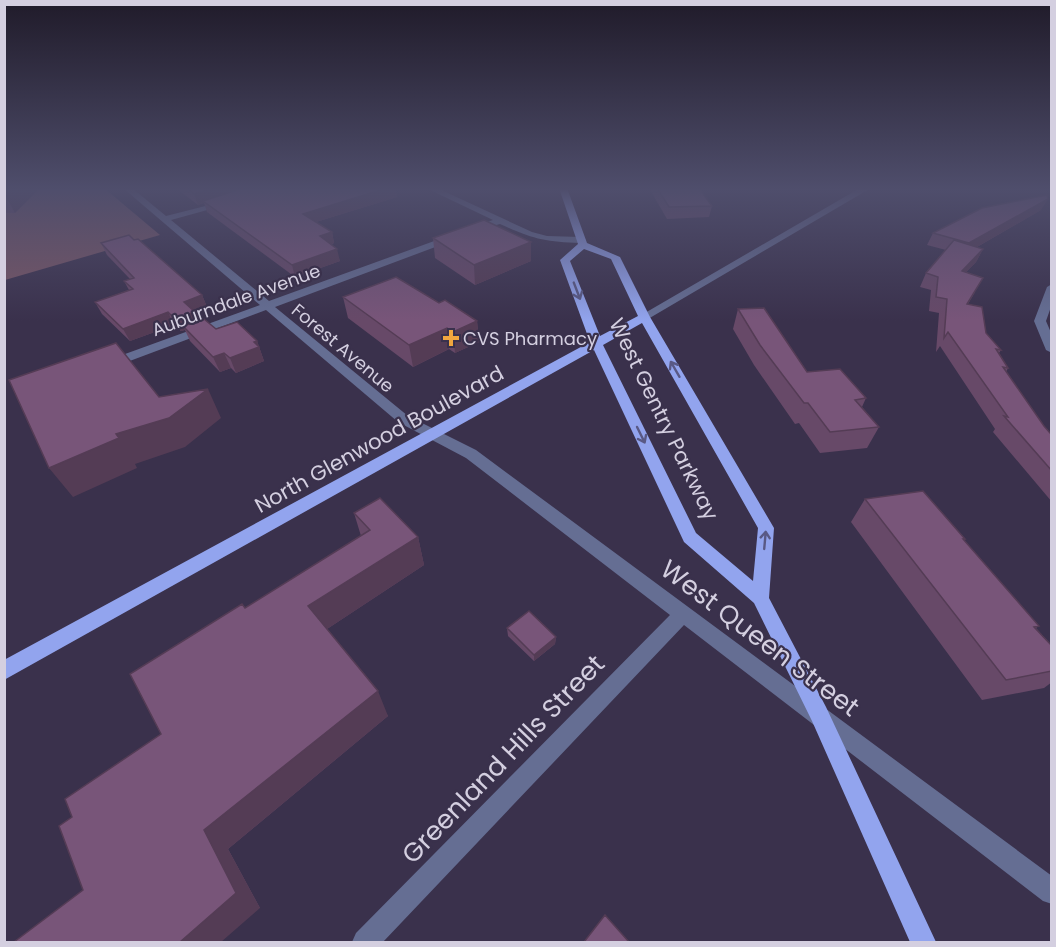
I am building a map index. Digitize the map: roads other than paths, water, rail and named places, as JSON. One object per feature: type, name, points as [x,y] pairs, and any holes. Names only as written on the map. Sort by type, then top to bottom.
[{"type":"main road","points":[[579,232],[582,242]]},
{"type":"main road","name":"West Gentry Parkway","points":[[760,598],[766,528],[644,317],[615,257],[582,242],[565,260],[597,344],[690,537],[760,598],[819,714],[923,942]]},
{"type":"main road","name":"North Glenwood Boulevard","points":[[4,671],[644,317]]},
{"type":"street","name":"Forest Avenue","points":[[180,232],[403,419],[432,433]]},
{"type":"street","name":"Auburndale Avenue","points":[[94,370],[468,232]]},
{"type":"street","points":[[528,232],[546,239],[582,242]]},
{"type":"street","name":"North Glenwood Boulevard","points":[[644,317],[791,232]]},
{"type":"street","points":[[1052,287],[1040,321],[1052,350]]},
{"type":"street","points":[[1040,321],[1052,325]]},
{"type":"street","name":"West Queen Street","points":[[432,433],[471,454],[819,714],[1052,892]]},
{"type":"street","name":"Greenland Hills Street","points":[[365,942],[683,614]]},
{"type":"place","name":"CVS Pharmacy","points":[[451,338]]}]
